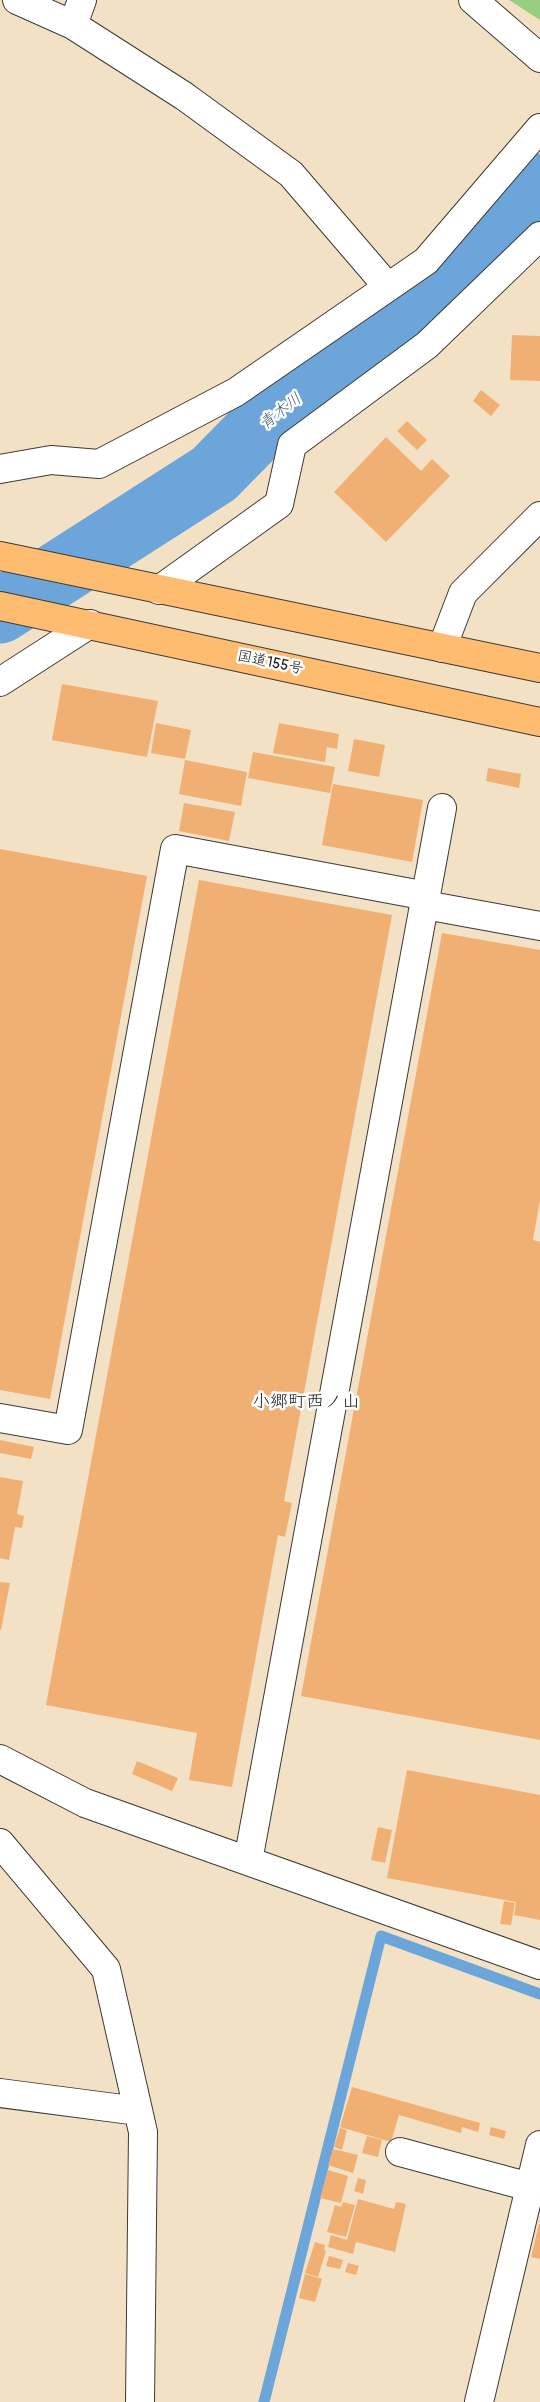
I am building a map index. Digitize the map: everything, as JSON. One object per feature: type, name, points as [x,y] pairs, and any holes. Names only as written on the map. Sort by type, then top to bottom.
[{"type":"highway","points":[[0,556],[540,668]]},
{"type":"highway","name":"国道155号","points":[[0,606],[540,722]]},
{"type":"street","points":[[17,0],[73,26],[184,96],[291,174],[388,287]]},
{"type":"street","points":[[73,26],[82,0]]},
{"type":"street","points":[[473,0],[540,58]]},
{"type":"street","points":[[0,469],[51,460],[99,464],[236,392],[426,261],[540,128]]},
{"type":"street","points":[[148,587],[279,504],[292,445],[427,345],[540,236]]},
{"type":"street","points":[[442,648],[463,593],[540,516]]},
{"type":"street","points":[[0,682],[84,623]]},
{"type":"street","points":[[248,1861],[442,808]]},
{"type":"street","points":[[0,1418],[68,1430],[175,849],[426,900],[540,926]]},
{"type":"street","points":[[0,1759],[85,1803],[540,1965]]},
{"type":"street","points":[[0,1843],[106,1969],[143,2132],[140,2402]]},
{"type":"street","points":[[0,2094],[138,2111]]},
{"type":"street","points":[[479,2402],[540,2145]]},
{"type":"street","points":[[400,2152],[530,2187]]},
{"type":"green space","points":[[509,0],[540,0],[540,20]]},
{"type":"building","points":[[512,335],[540,336],[540,381],[510,380]]},
{"type":"building","points":[[481,390],[500,405],[491,416],[473,401]]},
{"type":"building","points":[[407,421],[427,440],[417,450],[397,431]]},
{"type":"building","points":[[386,437],[421,471],[432,459],[450,476],[386,542],[334,492]]},
{"type":"building","points":[[62,684],[158,701],[147,757],[52,740]]},
{"type":"building","points":[[156,723],[191,730],[185,759],[151,753]]},
{"type":"building","points":[[279,723],[339,734],[337,749],[327,747],[325,762],[273,753]]},
{"type":"building","points":[[354,739],[385,745],[379,777],[348,771]]},
{"type":"building","points":[[253,752],[335,767],[330,793],[248,778]]},
{"type":"building","points":[[185,760],[247,772],[241,806],[179,794]]},
{"type":"building","points":[[488,768],[521,774],[519,788],[486,781]]},
{"type":"building","points":[[333,784],[423,800],[412,862],[322,845]]},
{"type":"building","points":[[184,803],[235,812],[229,841],[179,831]]},
{"type":"building","points":[[0,849],[147,876],[50,1399],[0,1390]]},
{"type":"building","points":[[199,880],[392,915],[284,1501],[292,1503],[285,1537],[278,1535],[232,1787],[189,1780],[197,1733],[46,1705]]},
{"type":"building","points":[[442,933],[540,950],[540,1200],[533,1240],[540,1242],[540,1740],[301,1696]]},
{"type":"building","points":[[0,1440],[34,1447],[31,1459],[0,1453]]},
{"type":"building","points":[[0,1477],[23,1481],[17,1514],[24,1516],[22,1528],[15,1527],[9,1560],[0,1558]]},
{"type":"building","points":[[0,1582],[10,1583],[1,1630],[0,1630]]},
{"type":"building","points":[[137,1761],[178,1778],[172,1791],[132,1774]]},
{"type":"building","points":[[407,1770],[540,1795],[540,1920],[514,1915],[516,1902],[387,1878]]},
{"type":"building","points":[[378,1827],[392,1830],[385,1863],[371,1860]]},
{"type":"building","points":[[504,1901],[515,1903],[511,1925],[500,1924]]},
{"type":"building","points":[[352,2087],[480,2123],[478,2132],[462,2127],[461,2133],[399,2115],[391,2142],[340,2127]]},
{"type":"building","points":[[491,2127],[506,2131],[504,2139],[489,2135]]},
{"type":"building","points":[[340,2128],[347,2130],[342,2150],[334,2147]]},
{"type":"building","points":[[367,2136],[382,2140],[378,2157],[362,2153]]},
{"type":"building","points":[[333,2149],[358,2155],[353,2173],[328,2165]]},
{"type":"building","points":[[328,2170],[348,2176],[341,2203],[320,2198]]},
{"type":"building","points":[[358,2178],[366,2180],[363,2194],[354,2191]]},
{"type":"building","points":[[358,2199],[394,2209],[396,2202],[406,2204],[395,2252],[356,2242],[353,2254],[328,2247],[331,2235],[347,2240]]},
{"type":"building","points":[[343,2202],[355,2205],[346,2237],[327,2232],[335,2205],[341,2207]]},
{"type":"building","points":[[540,2224],[540,2259],[531,2257]]},
{"type":"building","points":[[315,2242],[325,2245],[324,2250],[326,2251],[318,2277],[305,2273]]},
{"type":"building","points":[[329,2256],[343,2260],[340,2269],[326,2266]]},
{"type":"building","points":[[348,2263],[359,2266],[356,2275],[345,2272]]},
{"type":"building","points":[[305,2274],[322,2279],[315,2302],[299,2298]]},
{"type":"waterway","name":"青木川","points":[[0,611],[214,474],[267,420],[409,319],[540,186]]},
{"type":"waterway","points":[[264,2402],[381,1936],[540,1994]]},
{"type":"district","name":"小郷町西ノ山","points":[[306,1402]]}]
